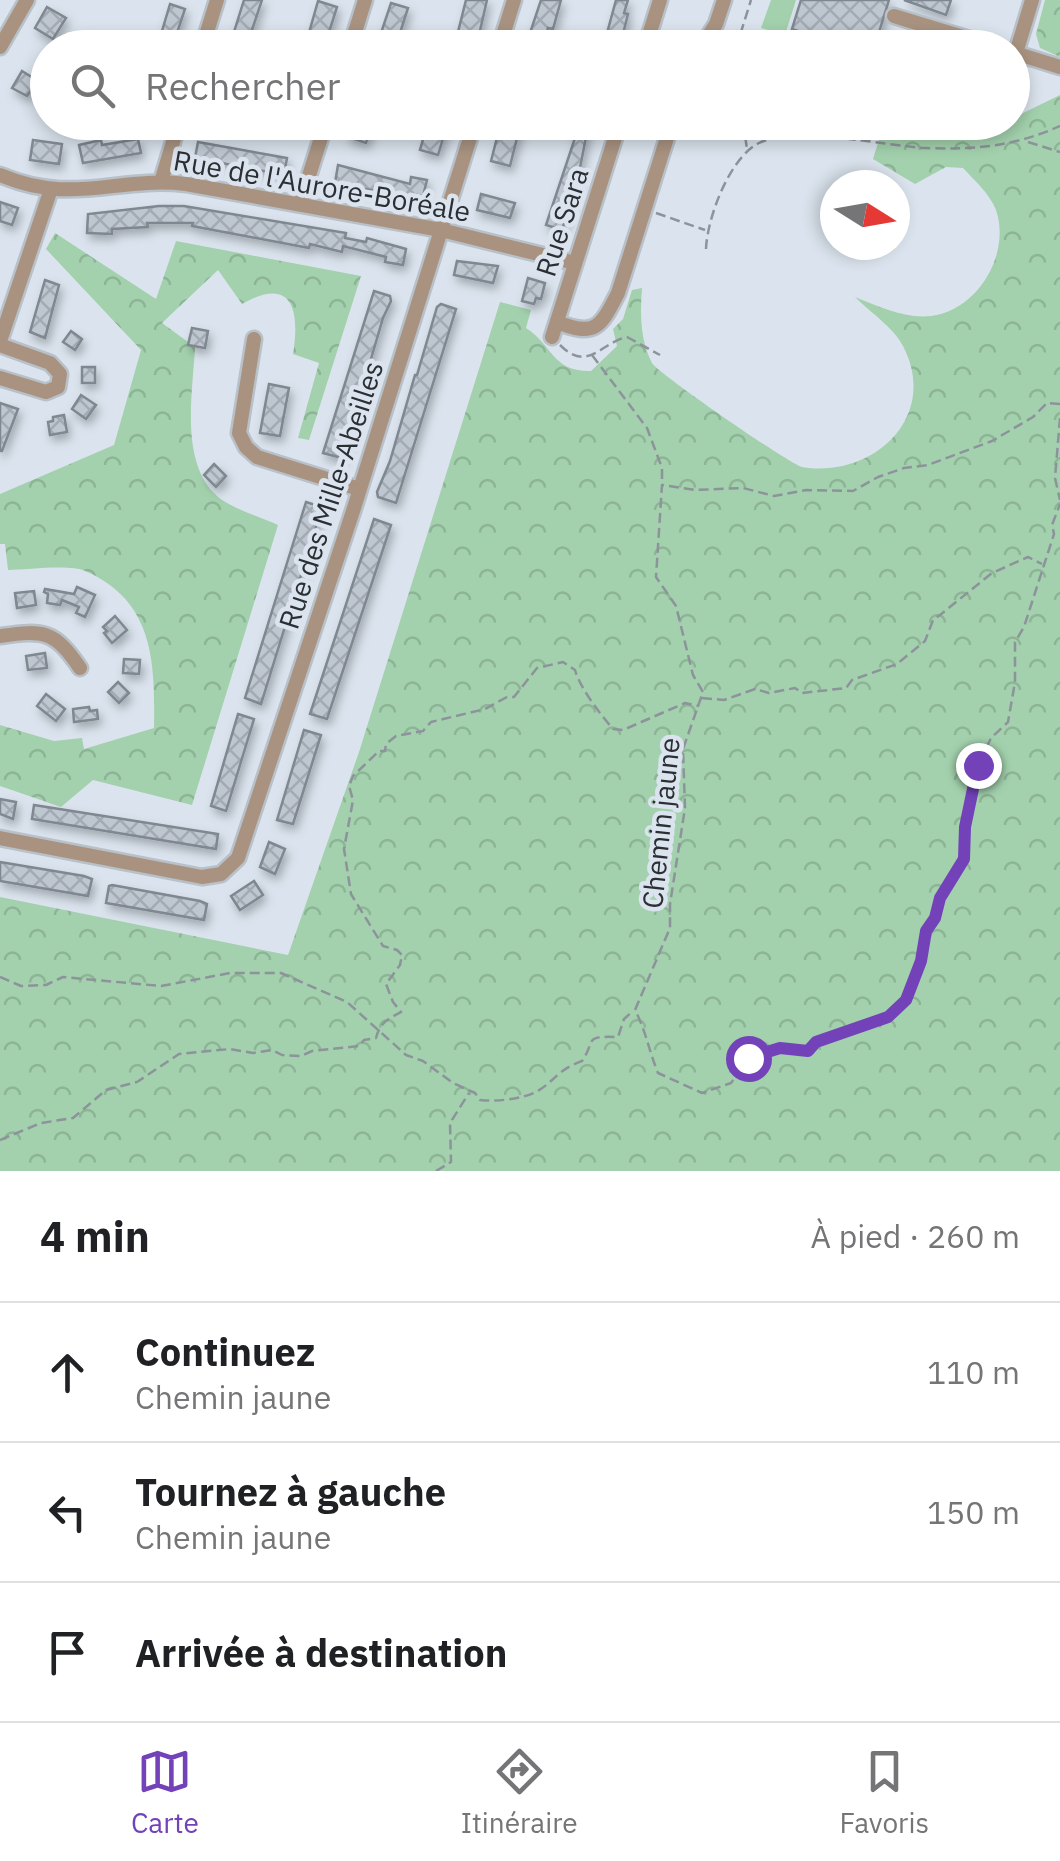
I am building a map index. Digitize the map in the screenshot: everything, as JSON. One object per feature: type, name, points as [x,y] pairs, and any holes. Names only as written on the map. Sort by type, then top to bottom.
[{"type":"street","points":[[2,41],[28,0]]},
{"type":"street","points":[[208,30],[217,0]]},
{"type":"street","points":[[356,30],[365,0]]},
{"type":"street","points":[[505,30],[514,0]]},
{"type":"street","points":[[651,30],[660,0]]},
{"type":"street","points":[[712,30],[724,0]]},
{"type":"street","points":[[1022,30],[1032,0]]},
{"type":"street","points":[[894,16],[940,30]]},
{"type":"street","points":[[1030,57],[1060,67]]},
{"type":"street","points":[[160,182],[173,140]]},
{"type":"street","points":[[300,204],[320,140]]},
{"type":"street","name":"Rue des Mille-Abeilles","points":[[0,838],[202,876],[220,874],[230,868],[243,847],[469,140]]},
{"type":"street","name":"Rue Sara","points":[[554,330],[614,140]]},
{"type":"street","points":[[554,330],[586,331],[604,318],[618,292],[667,140]]},
{"type":"street","name":"Rue de l'Aurore-Boréale","points":[[0,175],[51,189],[92,191],[160,182],[441,230],[575,263]]},
{"type":"street","points":[[0,378],[46,392],[58,386],[60,374],[50,362],[0,343],[51,189]]},
{"type":"street","points":[[254,339],[239,433],[246,447],[257,457],[359,490]]},
{"type":"street","points":[[0,636],[31,632],[50,635],[66,648],[80,668]]},
{"type":"path","points":[[742,30],[752,0]]},
{"type":"path","points":[[1030,138],[1060,126]]},
{"type":"path","points":[[746,140],[748,151]]},
{"type":"path","points":[[706,250],[706,231],[716,202],[748,151],[761,142],[774,140]]},
{"type":"path","points":[[865,140],[925,148],[1001,146],[1024,141],[1060,152]]},
{"type":"path","points":[[646,209],[706,231]]},
{"type":"path","points":[[554,330],[568,353],[578,357],[592,355],[627,337],[660,354]]},
{"type":"path","points":[[592,355],[648,428],[662,468],[656,578],[676,606],[692,675],[703,692],[702,698],[724,700],[755,689],[769,693],[795,688],[802,692],[846,688],[852,680],[885,670],[918,648],[933,620],[992,573],[1028,557],[1044,564]]},
{"type":"path","points":[[662,485],[695,490],[743,488],[774,496],[806,490],[853,491],[878,477],[928,465],[992,442],[1033,417],[1048,402],[1060,404]]},
{"type":"path","points":[[0,976],[21,986],[46,985],[63,977],[160,986],[230,973],[281,973],[347,1002],[406,1055],[424,1061],[480,1100],[491,1101],[539,1090],[562,1068],[582,1061],[591,1040],[618,1036],[624,1019],[635,1010],[648,1034],[658,1073],[702,1093],[731,1083],[748,1058],[780,1048],[808,1051],[816,1042],[888,1017],[906,1000],[921,961],[926,931],[935,918],[940,898],[964,859],[965,827],[978,765],[991,738],[1008,722],[1016,642],[1054,534],[1052,525],[1060,502],[1055,478],[1060,418]]},
{"type":"path","points":[[0,1140],[41,1123],[73,1118],[106,1090],[137,1082],[179,1054],[230,1049],[272,1050],[301,1056],[312,1051],[359,1046],[364,1040],[376,1038],[376,1029],[401,1012],[386,984],[400,965],[402,955],[383,946],[351,894],[343,839],[354,800],[349,786],[359,769],[379,751],[385,751],[386,744],[396,736],[423,732],[430,722],[486,709],[514,697],[537,668],[548,663],[563,662],[575,670],[579,686],[613,729],[623,730],[685,704],[699,706]]},
{"type":"path","name":"Chemin jaune","points":[[635,1010],[670,928],[685,808],[684,749],[702,698]]},
{"type":"path","points":[[436,1171],[451,1162],[450,1123],[470,1092]]},
{"type":"green space","points":[[771,0],[796,0],[787,30],[761,28]]},
{"type":"green space","points":[[1045,0],[1060,0],[1060,57],[1040,48],[1036,34]]},
{"type":"green space","points":[[1060,95],[1060,1171],[0,1171],[0,897],[288,955],[359,752],[500,302],[531,310],[526,328],[560,362],[591,371],[617,346],[613,329],[623,319],[632,290],[642,288],[643,336],[652,363],[659,370],[802,467],[828,468],[853,463],[875,453],[893,438],[906,419],[913,397],[912,372],[899,339],[855,297],[911,316],[948,312],[963,303],[987,277],[999,244],[996,210],[963,168],[946,167],[915,184],[910,181],[910,170],[891,170],[873,159],[879,140],[1030,140],[1030,110]]},
{"type":"green space","points":[[55,233],[156,299],[176,241],[361,276],[309,440],[298,438],[319,363],[293,354],[293,312],[282,296],[259,296],[242,304],[218,270],[162,323],[195,347],[191,423],[196,462],[203,478],[227,503],[278,525],[192,805],[93,780],[61,807],[0,786],[0,725],[54,741],[82,738],[84,749],[154,728],[151,658],[138,617],[125,599],[108,584],[78,569],[8,570],[5,544],[0,544],[0,494],[114,445],[141,350],[46,249]]},
{"type":"building","points":[[244,0],[262,0],[252,30],[235,30]]},
{"type":"building","points":[[466,0],[487,0],[480,30],[458,30]]},
{"type":"building","points":[[541,0],[561,0],[553,29],[531,30]]},
{"type":"building","points":[[616,0],[628,0],[624,30],[608,30]]},
{"type":"building","points":[[801,0],[889,0],[880,30],[792,29]]},
{"type":"building","points":[[904,0],[951,0],[946,15]]},
{"type":"building","points":[[318,1],[337,7],[330,30],[310,30]]},
{"type":"building","points":[[391,3],[408,8],[401,30],[382,30]]},
{"type":"building","points":[[170,4],[185,9],[178,30],[162,30]]},
{"type":"building","points":[[47,7],[66,18],[59,30],[35,28]]},
{"type":"building","points":[[22,71],[30,76],[27,96],[12,88]]},
{"type":"building","points":[[33,140],[62,144],[59,164],[30,160]]},
{"type":"building","points":[[101,140],[102,145],[138,140],[141,153],[83,163],[79,145]]},
{"type":"building","points":[[423,140],[443,140],[438,155],[420,150]]},
{"type":"building","points":[[496,140],[516,140],[510,166],[491,161]]},
{"type":"building","points":[[574,140],[585,140],[562,230],[546,225]]},
{"type":"building","points":[[198,142],[287,158],[284,175],[195,158]]},
{"type":"building","points":[[338,165],[410,184],[411,177],[427,180],[423,196],[417,195],[416,199],[335,183]]},
{"type":"building","points":[[481,194],[515,203],[510,218],[477,210]]},
{"type":"building","points":[[0,202],[18,208],[12,225],[0,221]]},
{"type":"building","points":[[184,206],[346,233],[345,238],[366,242],[367,238],[406,249],[403,265],[343,246],[342,252],[310,244],[309,248],[192,226],[193,223],[147,223],[148,227],[112,229],[112,234],[87,233],[88,214]]},
{"type":"building","points":[[457,261],[498,266],[493,283],[454,275]]},
{"type":"building","points":[[528,278],[545,283],[541,299],[536,298],[534,304],[522,301]]},
{"type":"building","points":[[45,280],[59,285],[45,338],[30,332]]},
{"type":"building","points":[[374,291],[390,296],[391,301],[342,458],[323,453]]},
{"type":"building","points":[[441,304],[456,309],[396,503],[378,497],[377,492]]},
{"type":"building","points":[[192,328],[208,331],[205,348],[188,345]]},
{"type":"building","points":[[71,331],[82,339],[75,350],[63,342]]},
{"type":"building","points":[[82,367],[95,367],[95,383],[82,383]]},
{"type":"building","points":[[269,384],[289,388],[280,436],[260,433]]},
{"type":"building","points":[[81,395],[96,405],[86,419],[72,409]]},
{"type":"building","points":[[0,403],[18,409],[2,451],[0,451]]},
{"type":"building","points":[[64,415],[67,432],[50,435],[48,422]]},
{"type":"building","points":[[214,464],[226,476],[216,487],[204,475]]},
{"type":"building","points":[[306,502],[322,507],[261,704],[245,698]]},
{"type":"building","points":[[374,519],[391,525],[327,719],[310,714]]},
{"type":"building","points":[[77,587],[95,595],[85,617],[76,613],[79,607],[62,600],[60,605],[47,603],[45,589],[74,594]]},
{"type":"building","points":[[34,591],[36,605],[17,608],[15,593]]},
{"type":"building","points":[[115,616],[127,630],[112,643],[103,627]]},
{"type":"building","points":[[45,653],[47,668],[28,670],[26,656]]},
{"type":"building","points":[[124,659],[140,660],[139,674],[123,673]]},
{"type":"building","points":[[118,682],[129,693],[119,703],[108,692]]},
{"type":"building","points":[[46,694],[65,709],[56,721],[37,706]]},
{"type":"building","points":[[89,707],[90,711],[97,710],[98,719],[74,722],[73,709]]},
{"type":"building","points":[[238,714],[254,719],[226,811],[211,806]]},
{"type":"building","points":[[304,730],[321,735],[293,824],[277,820]]},
{"type":"building","points":[[0,799],[16,802],[13,819],[0,814]]},
{"type":"building","points":[[34,805],[218,834],[216,849],[32,819]]},
{"type":"building","points":[[269,842],[285,849],[275,874],[260,867]]},
{"type":"building","points":[[0,862],[92,879],[88,896],[0,881]]},
{"type":"building","points":[[254,881],[263,895],[240,910],[231,896]]},
{"type":"building","points":[[112,885],[200,901],[207,904],[204,920],[106,903]]},
{"type":"route","points":[[748,1058],[780,1048],[808,1051],[816,1042],[888,1017],[906,1000],[921,961],[926,931],[935,918],[940,898],[964,859],[965,827],[978,765]]}]
